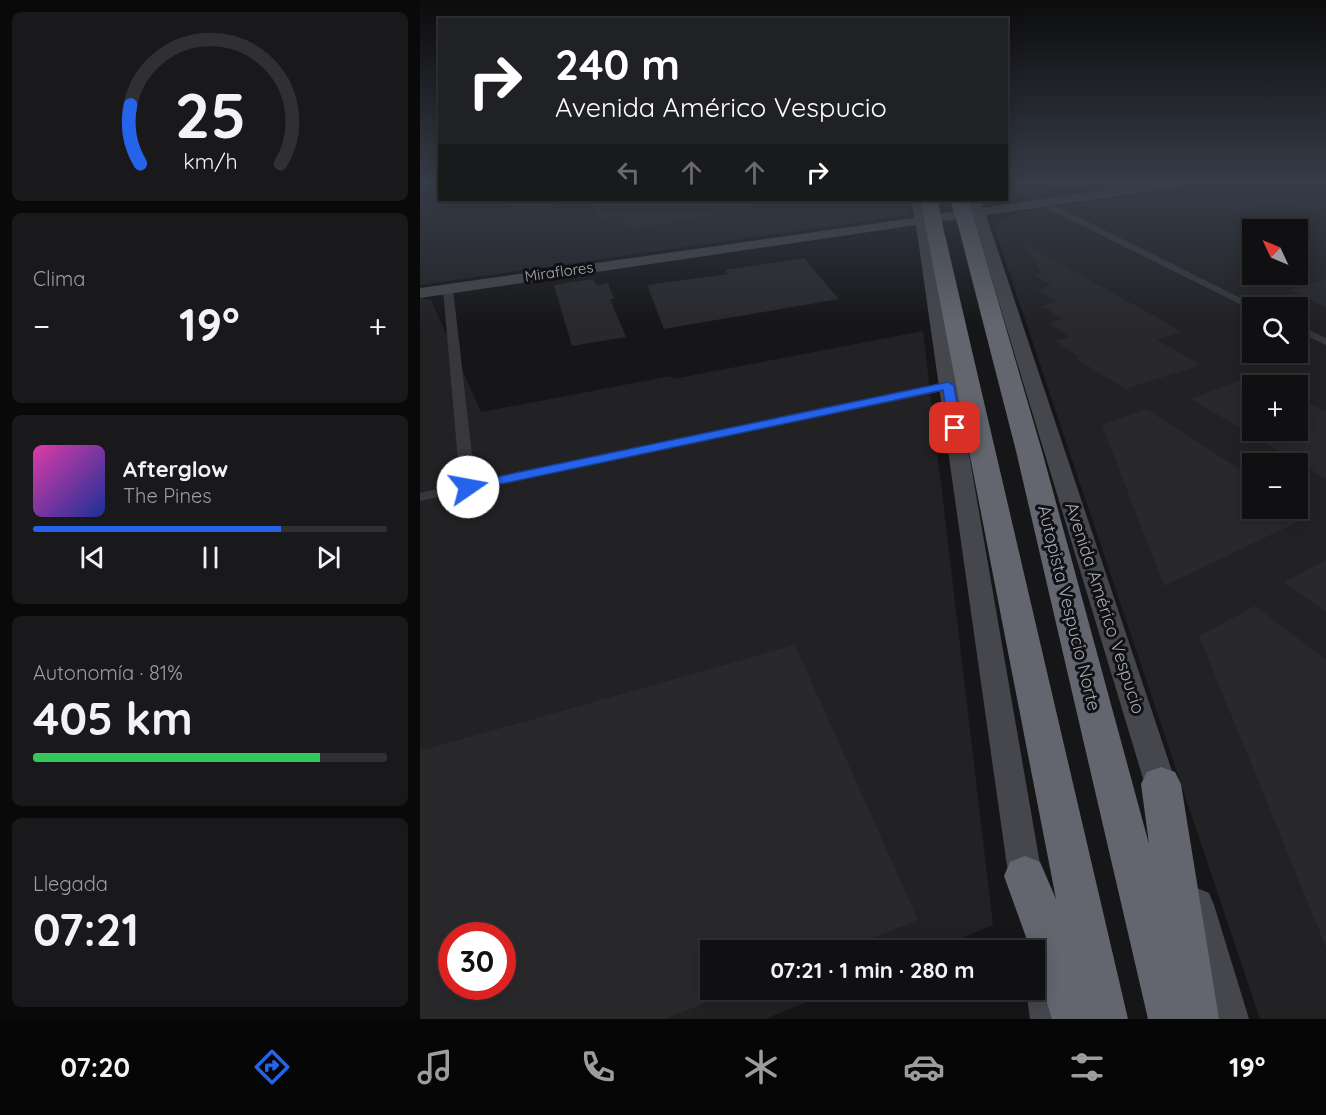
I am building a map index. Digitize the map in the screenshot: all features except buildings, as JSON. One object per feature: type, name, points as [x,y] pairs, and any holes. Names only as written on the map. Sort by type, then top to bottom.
[{"type":"highway","points":[[927,231],[1104,1019]]},
{"type":"highway","name":"Autopista Vespucio Norte","points":[[978,231],[1029,451],[1172,1019]]},
{"type":"highway","points":[[1161,783],[1195,1019]]},
{"type":"highway","points":[[1025,876],[1051,940],[1076,1019]]},
{"type":"main road","name":"Miraflores","points":[[420,293],[846,231]]},
{"type":"main road","points":[[926,231],[948,386],[1049,1019]]},
{"type":"main road","name":"Avenida Américo Vespucio","points":[[980,231],[1161,783],[1230,1019]]},
{"type":"street","points":[[1098,231],[1242,301]]},
{"type":"street","points":[[448,289],[468,487]]},
{"type":"street","points":[[1308,333],[1326,342]]},
{"type":"street","points":[[420,497],[948,386]]},
{"type":"shaded area","points":[[420,231],[800,231],[420,285]]},
{"type":"shaded area","points":[[995,231],[1242,231],[1242,285],[1308,285],[1308,231],[1326,231],[1326,1019],[1260,1019]]},
{"type":"shaded area","points":[[420,298],[431,300],[481,412],[671,376],[673,379],[923,331],[993,925],[957,940],[700,940],[700,1000],[812,1000],[765,1019],[420,1019]]},
{"type":"route","points":[[468,487],[948,386],[955,428]]}]
